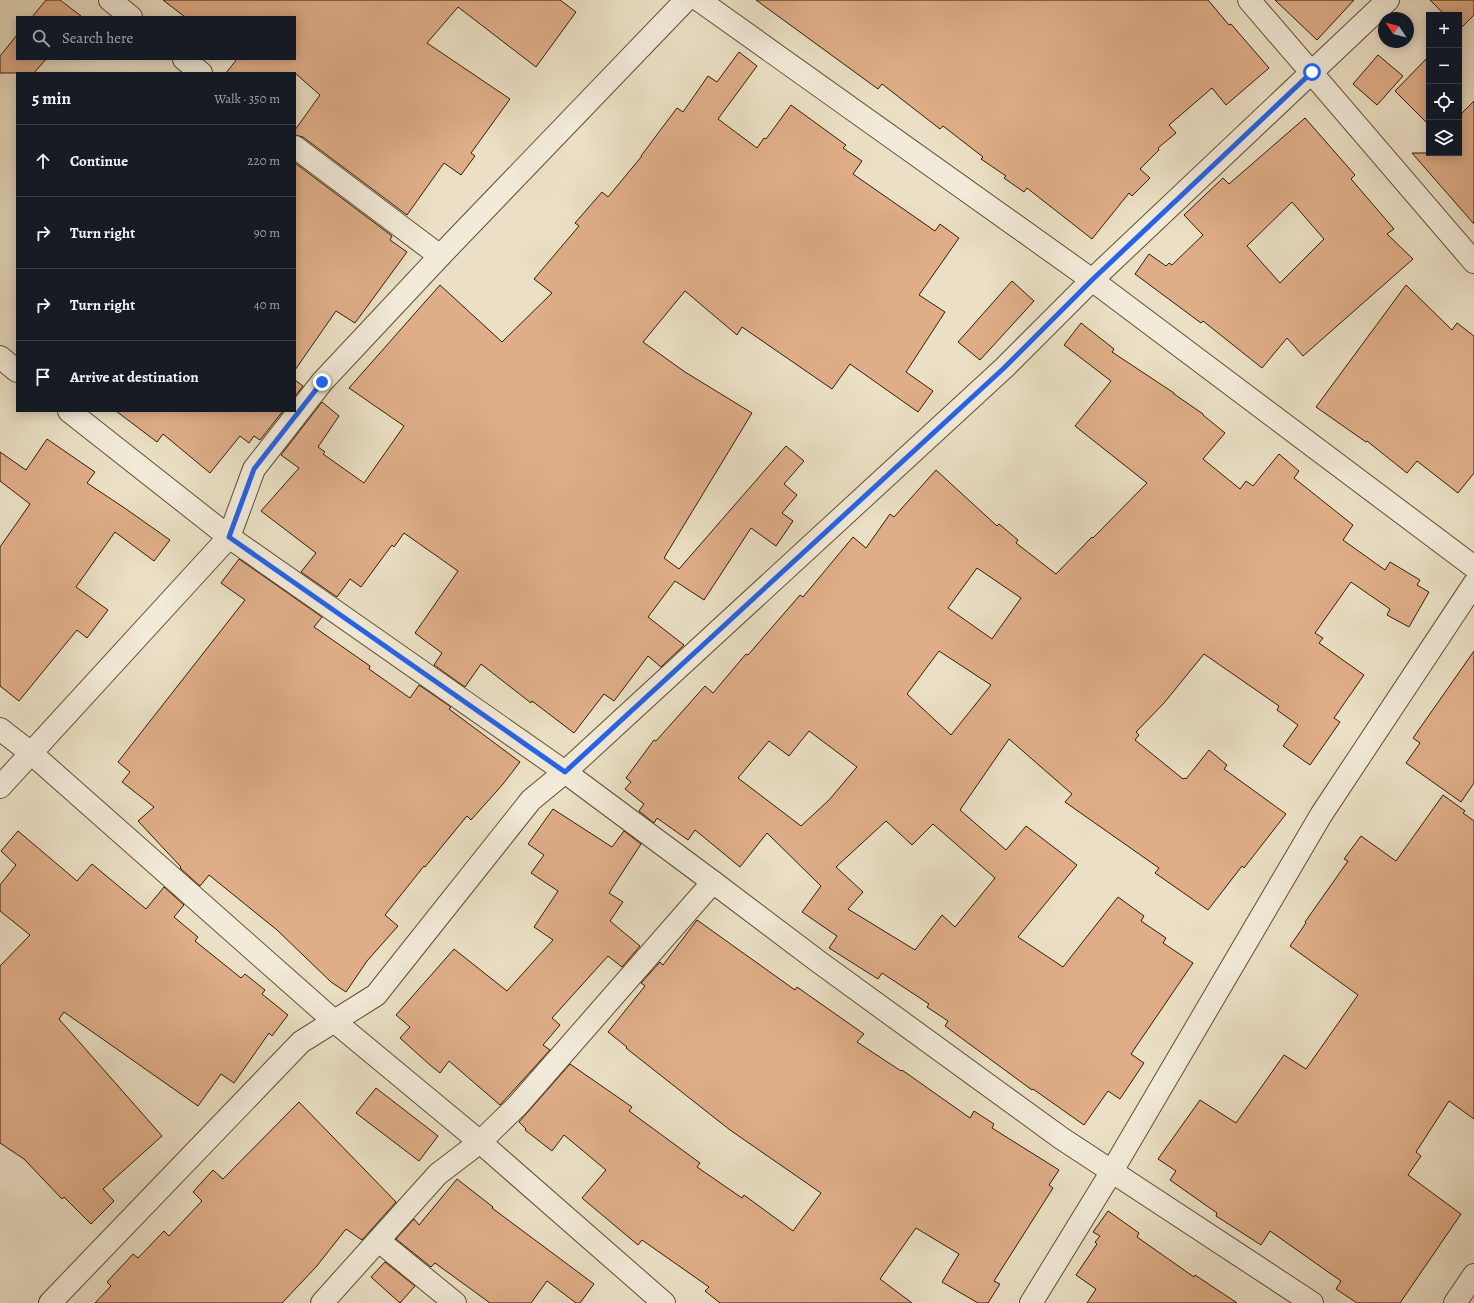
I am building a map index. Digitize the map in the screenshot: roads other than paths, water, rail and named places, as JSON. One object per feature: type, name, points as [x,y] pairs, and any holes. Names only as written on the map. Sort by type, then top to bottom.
[{"type":"street","points":[[110,0],[130,16]]},
{"type":"street","points":[[0,787],[229,537],[254,469],[322,382],[440,256],[686,0]]},
{"type":"street","points":[[699,0],[1092,280],[1474,567]]},
{"type":"street","points":[[1249,0],[1474,262]]},
{"type":"street","points":[[50,1303],[301,1042],[376,995],[531,800],[565,772],[1004,368],[1092,280],[1388,0]]},
{"type":"street","points":[[185,60],[200,72]]},
{"type":"street","points":[[296,148],[440,256]]},
{"type":"street","points":[[0,357],[16,370]]},
{"type":"street","points":[[70,412],[229,537],[565,772],[838,976],[1061,1138],[1312,1303]]},
{"type":"street","points":[[1031,1303],[1112,1171],[1321,815],[1474,584]]},
{"type":"street","points":[[0,729],[31,753],[334,1021],[480,1142],[664,1303]]},
{"type":"street","points":[[322,1303],[438,1174],[480,1142],[518,1105],[713,882]]},
{"type":"street","points":[[379,1241],[456,1303]]},
{"type":"street","points":[[1455,1303],[1474,1275]]}]
